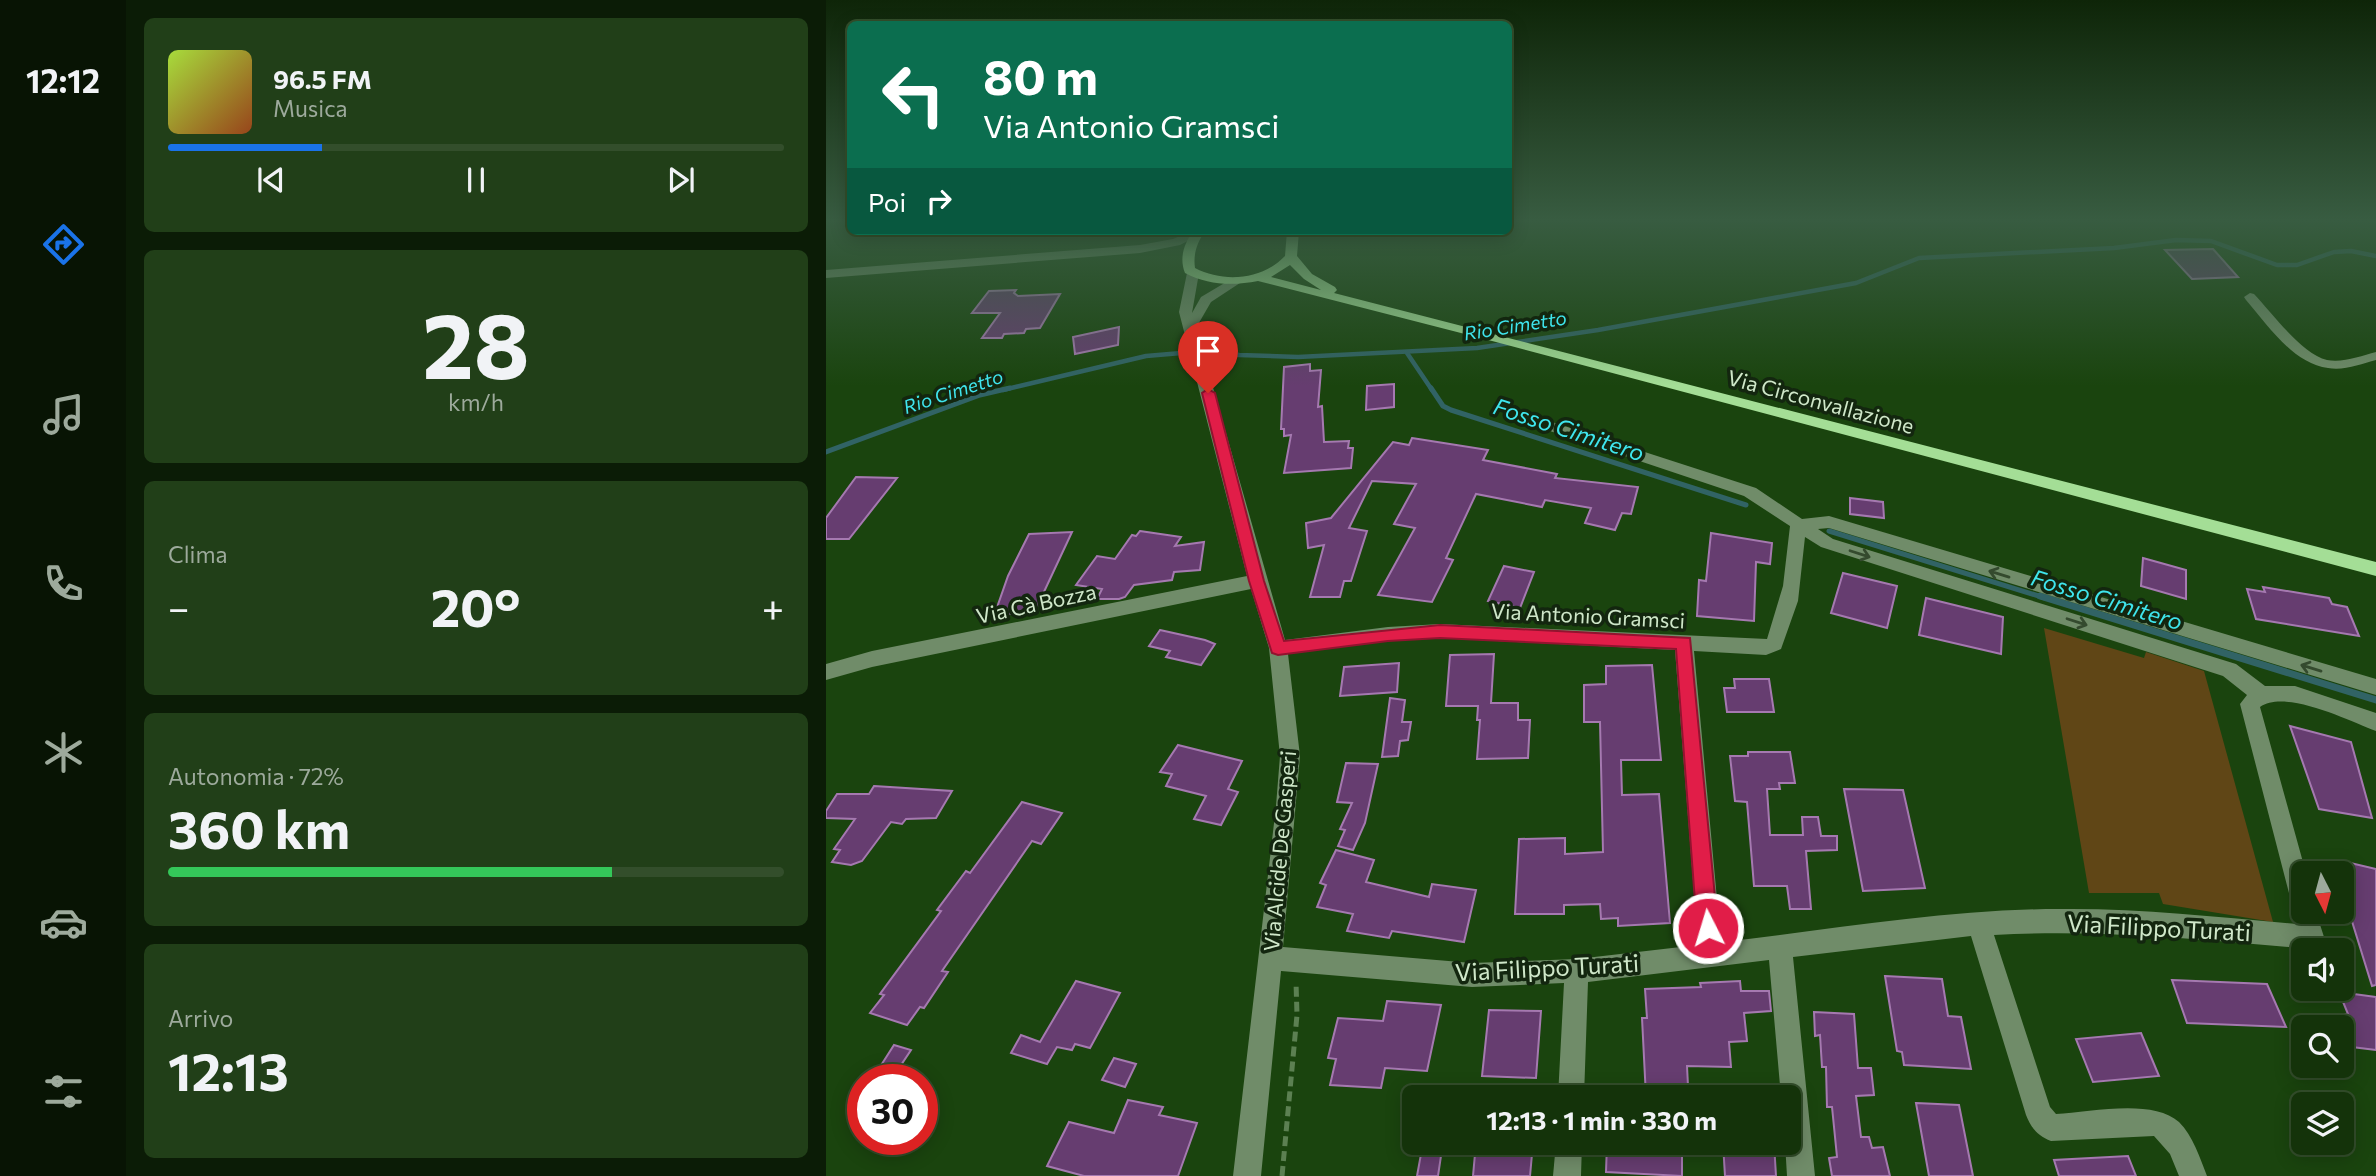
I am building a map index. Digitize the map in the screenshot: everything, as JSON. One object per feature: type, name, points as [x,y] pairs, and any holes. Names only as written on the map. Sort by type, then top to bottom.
[{"type":"main road","points":[[1200,276],[1210,280],[1237,281],[1259,276]]},
{"type":"main road","points":[[1309,276],[1318,283],[1370,306]]},
{"type":"main road","name":"Via Circonvallazione","points":[[1255,277],[2376,569]]},
{"type":"street","name":"Via Alcide De Gasperi","points":[[1192,276],[1185,312],[1202,368],[1256,581],[1278,648],[1290,756],[1287,807],[1247,1176]]},
{"type":"street","points":[[1192,334],[1206,300],[1237,281]]},
{"type":"street","points":[[2250,297],[2308,356],[2324,364],[2348,363],[2376,356]]},
{"type":"street","points":[[1552,427],[1750,492],[1827,543],[2228,670],[2262,695]]},
{"type":"street","points":[[1798,526],[1829,522],[2376,687]]},
{"type":"street","name":"Via Antonio Gramsci","points":[[1278,648],[1440,631],[1684,642],[1752,648],[1774,644],[1783,627],[1794,576],[1798,526]]},
{"type":"street","name":"Via Cà Bozza","points":[[826,673],[872,659],[1256,581]]},
{"type":"street","points":[[1684,642],[1710,954]]},
{"type":"street","points":[[2291,861],[2250,704],[2262,695],[2272,692],[2295,694],[2376,722]]},
{"type":"street","name":"Via Filippo Turati","points":[[1271,958],[1472,975],[1577,971],[1979,924],[2057,920],[2134,922],[2312,937],[2308,924]]},
{"type":"street","points":[[1979,924],[2039,1115],[2051,1128],[2155,1122],[2171,1133],[2184,1152],[2193,1176]]},
{"type":"street","points":[[1780,948],[1801,1176]]},
{"type":"street","points":[[1572,1085],[1577,971]]},
{"type":"street","points":[[1567,1176],[1568,1155]]},
{"type":"path","points":[[1282,1176],[1297,1015],[1296,981]]},
{"type":"shaded area","points":[[2044,628],[2144,658],[2146,652],[2204,671],[2273,922],[2163,904],[2159,893],[2089,893]]},
{"type":"building","points":[[2189,276],[2238,277],[2192,279]]},
{"type":"building","points":[[1016,290],[1014,293],[1018,296],[1060,294],[1040,328],[1026,329],[1024,333],[1004,334],[1002,338],[982,338],[1000,313],[972,313],[989,291]]},
{"type":"building","points":[[1119,327],[1118,345],[1075,354],[1073,337]]},
{"type":"building","points":[[1310,364],[1310,371],[1321,370],[1318,407],[1322,406],[1324,442],[1349,441],[1348,448],[1353,448],[1351,468],[1284,473],[1291,435],[1284,436],[1284,429],[1281,429],[1284,367]]},
{"type":"building","points":[[1394,384],[1394,407],[1366,410],[1367,386]]},
{"type":"building","points":[[1412,438],[1488,450],[1483,460],[1557,474],[1555,478],[1638,487],[1631,514],[1622,513],[1615,530],[1585,523],[1591,508],[1545,500],[1542,507],[1476,494],[1446,558],[1453,560],[1432,602],[1378,595],[1415,528],[1394,524],[1416,484],[1372,481],[1349,528],[1367,531],[1351,581],[1344,581],[1340,597],[1310,597],[1324,545],[1308,548],[1306,523],[1331,518],[1393,442],[1409,445]]},
{"type":"building","points":[[856,477],[897,478],[849,539],[826,539],[826,518]]},
{"type":"building","points":[[1850,498],[1883,502],[1884,518],[1850,514]]},
{"type":"building","points":[[1140,531],[1181,537],[1175,546],[1204,542],[1200,570],[1174,572],[1172,580],[1134,585],[1125,597],[1119,599],[1097,599],[1102,589],[1076,585],[1097,556],[1115,559],[1132,535],[1136,536]]},
{"type":"building","points":[[1072,532],[1035,611],[994,616],[1008,576],[1029,534]]},
{"type":"building","points":[[1711,533],[1772,543],[1770,564],[1756,562],[1754,621],[1697,616],[1699,580],[1706,581]]},
{"type":"building","points":[[2143,558],[2186,570],[2186,599],[2141,586]]},
{"type":"building","points":[[1504,566],[1534,572],[1520,608],[1488,601]]},
{"type":"building","points":[[1843,573],[1897,586],[1887,628],[1831,613]]},
{"type":"building","points":[[2263,587],[2329,598],[2332,604],[2347,607],[2359,636],[2256,619],[2247,589],[2265,592]]},
{"type":"building","points":[[1926,598],[2003,617],[2001,654],[1919,635]]},
{"type":"building","points":[[1160,630],[1215,644],[1201,665],[1166,657],[1170,651],[1149,646]]},
{"type":"building","points":[[1494,654],[1491,703],[1518,703],[1518,720],[1530,720],[1528,758],[1477,759],[1480,720],[1477,720],[1478,706],[1446,706],[1450,655]]},
{"type":"building","points":[[1399,663],[1397,692],[1340,696],[1344,667]]},
{"type":"building","points":[[1652,665],[1661,760],[1621,760],[1622,795],[1659,794],[1670,923],[1618,926],[1618,918],[1601,919],[1600,904],[1564,905],[1564,914],[1515,914],[1519,839],[1565,838],[1565,854],[1603,852],[1600,722],[1584,722],[1584,685],[1606,684],[1606,666]]},
{"type":"building","points":[[1734,679],[1769,679],[1774,712],[1727,712],[1724,688],[1735,688]]},
{"type":"building","points":[[1390,698],[1405,700],[1402,722],[1411,722],[1408,740],[1400,741],[1398,756],[1382,757]]},
{"type":"building","points":[[2290,726],[2351,742],[2372,818],[2319,809]]},
{"type":"building","points":[[1178,745],[1242,761],[1228,789],[1238,792],[1221,825],[1194,819],[1206,796],[1166,786],[1172,774],[1160,772]]},
{"type":"building","points":[[1748,752],[1790,752],[1795,783],[1779,783],[1780,789],[1767,789],[1770,835],[1803,835],[1802,817],[1818,817],[1821,836],[1837,836],[1837,850],[1806,851],[1811,909],[1790,909],[1787,886],[1754,886],[1747,802],[1735,801],[1730,756],[1748,756]]},
{"type":"building","points":[[1346,763],[1378,764],[1365,823],[1353,850],[1338,846],[1345,830],[1340,829],[1352,803],[1337,802]]},
{"type":"building","points":[[874,786],[952,791],[936,818],[906,819],[902,824],[891,822],[862,861],[851,865],[832,862],[840,850],[834,849],[855,819],[826,818],[826,811],[837,794],[869,794]]},
{"type":"building","points":[[1844,789],[1903,790],[1925,888],[1863,891]]},
{"type":"building","points":[[1022,802],[1062,813],[1041,844],[1032,841],[942,971],[948,972],[924,1008],[920,1007],[907,1025],[870,1013],[884,995],[880,994],[941,911],[937,910],[966,871],[970,873]]},
{"type":"building","points":[[1336,850],[1374,860],[1366,882],[1429,897],[1432,884],[1476,890],[1464,942],[1392,931],[1389,938],[1347,931],[1353,914],[1317,907],[1326,885],[1320,883]]},
{"type":"building","points":[[2354,864],[2376,869],[2376,985],[2372,986],[2353,924]]},
{"type":"building","points":[[1885,976],[1942,979],[1948,1016],[1961,1017],[1971,1069],[1904,1065],[1902,1052],[1897,1051]]},
{"type":"building","points":[[2172,980],[2267,984],[2286,1027],[2187,1023]]},
{"type":"building","points":[[1076,981],[1120,993],[1090,1048],[1075,1044],[1072,1050],[1057,1047],[1047,1064],[1011,1053],[1021,1035],[1040,1042]]},
{"type":"building","points":[[1740,981],[1741,991],[1769,991],[1771,1011],[1744,1013],[1747,1041],[1729,1042],[1731,1067],[1687,1066],[1688,1085],[1645,1085],[1642,1018],[1647,1018],[1645,989],[1701,987],[1700,983]]},
{"type":"building","points":[[2354,994],[2376,997],[2376,1050],[2354,1047],[2354,1015],[2340,1014],[2348,1014],[2343,1001],[2354,1001]]},
{"type":"building","points":[[1387,1001],[1441,1005],[1427,1071],[1385,1068],[1381,1088],[1330,1085],[1336,1059],[1328,1058],[1338,1018],[1383,1021]]},
{"type":"building","points":[[1489,1010],[1541,1011],[1536,1078],[1482,1076]]},
{"type":"building","points":[[1814,1012],[1854,1014],[1858,1068],[1871,1068],[1874,1095],[1856,1096],[1861,1137],[1869,1137],[1872,1148],[1883,1147],[1890,1176],[1832,1176],[1829,1158],[1837,1157],[1832,1107],[1827,1107],[1826,1067],[1822,1067],[1820,1035],[1815,1036]]},
{"type":"building","points":[[2141,1033],[2159,1076],[2093,1082],[2076,1039]]},
{"type":"building","points":[[894,1045],[911,1050],[902,1064],[882,1064]]},
{"type":"building","points":[[1114,1058],[1136,1064],[1125,1087],[1102,1080]]},
{"type":"building","points":[[1128,1100],[1163,1107],[1159,1115],[1197,1123],[1178,1176],[1084,1176],[1047,1166],[1069,1122],[1114,1133]]},
{"type":"building","points":[[1916,1103],[1959,1105],[1973,1176],[1929,1176]]},
{"type":"building","points":[[1421,1155],[1441,1156],[1438,1176],[1417,1176]]},
{"type":"building","points":[[1475,1155],[1532,1155],[1530,1176],[1473,1176]]},
{"type":"building","points":[[1607,1155],[1682,1155],[1682,1176],[1606,1172]]},
{"type":"building","points":[[1724,1155],[1775,1155],[1776,1176],[1725,1176]]},
{"type":"building","points":[[2128,1156],[2136,1176],[2059,1176],[2054,1160]]},
{"type":"waterway","name":"Rio Cimetto","points":[[1003,390],[1146,356],[1217,350],[1239,355],[1298,357],[1477,348],[1598,330],[1856,283],[1874,276]]},
{"type":"waterway","name":"Fosso Cimitero","points":[[1407,353],[1432,390]]},
{"type":"waterway","name":"Rio Cimetto","points":[[826,452],[980,395],[1010,388]]},
{"type":"waterway","name":"Fosso Cimitero","points":[[1431,388],[1443,406],[1451,410],[1746,505]]},
{"type":"waterway","name":"Fosso Cimitero","points":[[1829,531],[2045,598]]},
{"type":"waterway","name":"Fosso Cimitero","points":[[2040,596],[2376,700]]},
{"type":"route","points":[[1208,393],[1256,581],[1278,648],[1440,631],[1684,642],[1708,928]]}]
